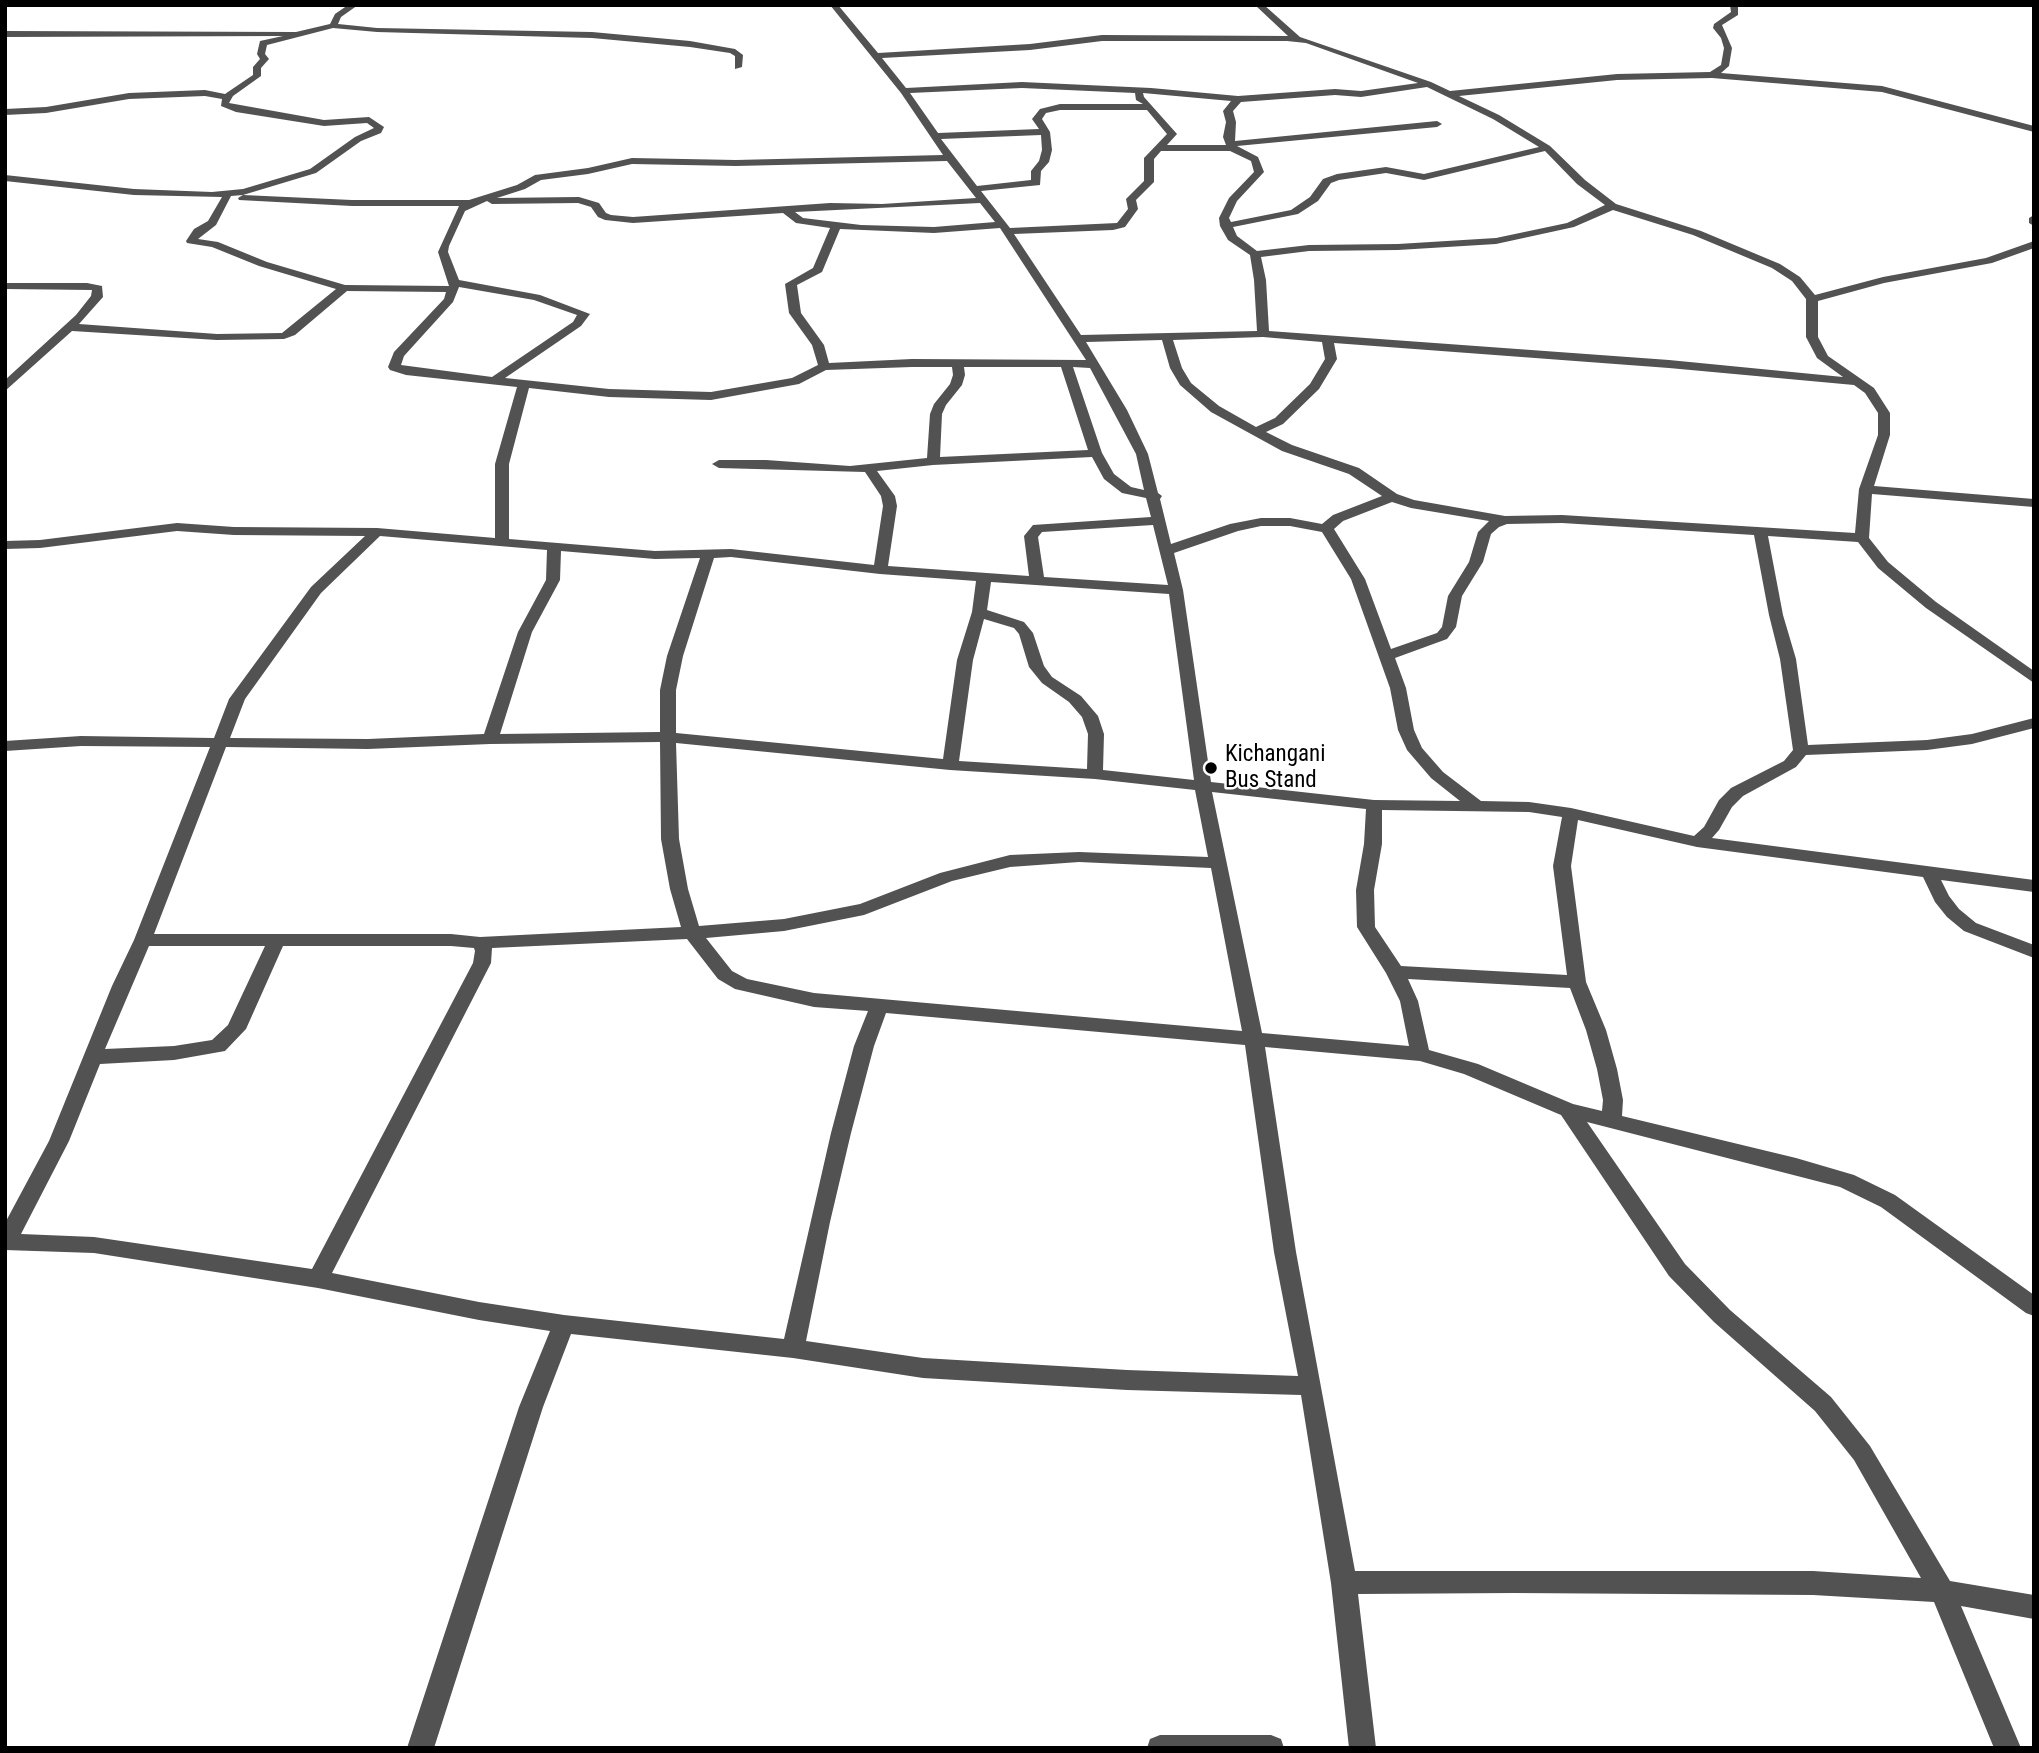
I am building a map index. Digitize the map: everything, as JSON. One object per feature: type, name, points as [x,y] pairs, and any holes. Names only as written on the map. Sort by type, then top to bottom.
[{"type":"street","points":[[333,26],[338,16],[354,5]]},
{"type":"street","points":[[834,5],[904,91],[950,158],[1005,228],[1078,339],[1121,410],[1142,454],[1155,496],[1176,590],[1203,787],[1254,1041],[1285,1252],[1344,1583],[1363,1748]]},
{"type":"street","points":[[1259,5],[1297,38]]},
{"type":"street","points":[[1712,75],[1725,65],[1728,48],[1717,28],[1718,24],[1735,13],[1734,5]]},
{"type":"street","points":[[212,195],[243,192],[294,179],[313,171],[358,139],[378,131],[379,127],[369,120],[324,122],[224,104],[227,97],[256,78],[259,72],[257,67],[265,59],[261,54],[263,43],[291,36],[333,26],[377,30],[592,35],[690,44],[732,51],[739,55],[738,67]]},
{"type":"street","points":[[5,34],[272,32],[292,33],[291,36]]},
{"type":"street","points":[[875,56],[1030,47],[1102,37],[1297,38],[1428,84],[1496,117],[1547,148],[1581,182],[1612,206],[1697,233],[1761,258],[1796,279],[1812,299],[1814,346],[1823,358],[1870,391],[1884,413],[1884,435],[1866,489],[1862,538],[1884,565],[1931,605],[2034,678]]},
{"type":"street","points":[[1450,94],[1581,79],[1712,75],[1882,89],[2034,129]]},
{"type":"street","points":[[904,91],[1022,85],[1238,99],[1349,92],[1361,94],[1428,84]]},
{"type":"street","points":[[784,209],[800,221],[892,230],[1091,229],[1121,225],[1133,209],[1131,199],[1149,182],[1147,164],[1156,148],[1167,142],[1172,134],[1139,98],[1139,92]]},
{"type":"street","points":[[5,113],[46,110],[138,96],[205,93],[227,97]]},
{"type":"street","points":[[1238,99],[1228,111],[1231,122],[1228,137],[1231,146],[1255,159],[1259,168],[1256,178],[1233,200],[1224,218],[1232,238],[1255,254],[1275,254],[1308,248],[1398,247],[1496,241],[1570,225],[1612,206]]},
{"type":"street","points":[[5,178],[134,192],[299,201],[579,200],[595,205],[602,215],[616,220],[727,215],[830,206],[882,207],[1036,183],[1036,171],[1046,157],[1045,132],[1037,119],[1043,111],[1050,108],[1150,107]]},
{"type":"street","points":[[1156,148],[1231,146],[1437,124]]},
{"type":"street","points":[[936,136],[1045,132]]},
{"type":"street","points":[[1225,226],[1294,212],[1314,199],[1326,181],[1337,177],[1386,170],[1424,177],[1547,148]]},
{"type":"street","points":[[950,158],[736,163],[632,161],[588,171],[547,175],[521,187],[473,202],[461,209],[443,251],[454,286],[443,308],[398,355],[394,367],[496,379],[524,385],[660,397],[711,396],[795,381],[824,367],[1094,364]]},
{"type":"street","points":[[227,197],[212,223],[198,231],[191,241],[214,244],[263,264],[344,288],[454,286],[536,297],[584,314],[577,324],[496,379]]},
{"type":"street","points":[[824,367],[818,345],[795,313],[791,284],[818,270],[836,225]]},
{"type":"street","points":[[1812,299],[1883,280],[1987,261],[2034,244]]},
{"type":"street","points":[[1255,254],[1260,280],[1263,334]]},
{"type":"street","points":[[5,286],[98,288],[97,297],[69,327],[5,387]]},
{"type":"street","points":[[69,327],[217,337],[284,336],[344,288]]},
{"type":"street","points":[[1078,339],[1263,334],[1325,337],[1860,383]]},
{"type":"street","points":[[1166,335],[1175,368],[1186,385],[1215,408],[1287,448],[1354,471],[1392,497],[1411,505],[1505,520],[1562,519],[1862,538]]},
{"type":"street","points":[[1256,432],[1279,421],[1315,386],[1331,359],[1331,346],[1325,337]]},
{"type":"street","points":[[933,461],[936,414],[940,404],[956,385],[959,375],[957,364]]},
{"type":"street","points":[[1066,365],[1103,468],[1116,484],[1127,490],[1155,496]]},
{"type":"street","points":[[502,541],[502,464],[524,385]]},
{"type":"street","points":[[719,464],[869,469],[933,461],[1096,453]]},
{"type":"street","points":[[869,469],[888,496],[890,506],[880,570]]},
{"type":"street","points":[[1866,489],[2034,503]]},
{"type":"street","points":[[1326,529],[1329,523],[1338,518],[1392,497]]},
{"type":"street","points":[[1385,656],[1442,636],[1453,617],[1455,596],[1476,562],[1485,532],[1494,524],[1505,520]]},
{"type":"street","points":[[1037,580],[1031,536],[1038,528],[1160,521]]},
{"type":"street","points":[[1168,551],[1235,527],[1261,522],[1290,522],[1326,529],[1358,579],[1398,688],[1406,730],[1415,750],[1437,775],[1475,804]]},
{"type":"street","points":[[5,545],[40,544],[177,527],[377,532],[655,555],[709,553],[880,570],[1176,590]]},
{"type":"street","points":[[1697,842],[1711,830],[1726,804],[1737,792],[1790,764],[1801,750],[1788,659],[1776,615],[1760,531]]},
{"type":"street","points":[[377,532],[316,590],[237,699],[143,940],[59,1141],[5,1242],[94,1245],[318,1279],[479,1311],[564,1324],[793,1349],[923,1368],[1127,1380],[1311,1386]]},
{"type":"street","points":[[490,739],[525,632],[553,580],[554,545]]},
{"type":"street","points":[[709,553],[675,656],[668,690],[670,839],[679,889],[692,932],[725,975],[742,984],[814,1000],[1420,1054],[1471,1069],[1568,1110],[1847,1181],[1888,1201],[2034,1307]]},
{"type":"street","points":[[950,765],[965,660],[979,612],[984,578]]},
{"type":"street","points":[[979,612],[1020,625],[1026,633],[1037,667],[1047,680],[1075,699],[1090,716],[1096,734],[1095,774]]},
{"type":"street","points":[[1801,750],[1927,745],[1972,739],[2034,723]]},
{"type":"street","points":[[5,746],[81,741],[368,744],[490,739],[667,737],[950,765],[1095,774],[1374,805],[1475,804],[1529,807],[1571,813],[1697,842],[2034,886]]},
{"type":"street","points":[[1374,805],[1373,844],[1363,914],[1374,943],[1395,972],[1409,1001],[1420,1054]]},
{"type":"street","points":[[1571,813],[1562,866],[1577,982],[1596,1030],[1607,1069],[1613,1100],[1611,1121]]},
{"type":"street","points":[[143,940],[388,940],[480,943],[740,930],[822,919],[864,909],[946,877],[1010,861],[1079,857],[1218,863]]},
{"type":"street","points":[[1930,874],[1941,898],[1953,914],[1970,927],[2034,952]]},
{"type":"street","points":[[93,1057],[174,1053],[218,1046],[236,1029],[276,941]]},
{"type":"street","points":[[318,1279],[482,963],[484,951],[480,943]]},
{"type":"street","points":[[1395,972],[1577,982]]},
{"type":"street","points":[[793,1349],[819,1222],[841,1133],[864,1046],[879,1006]]},
{"type":"street","points":[[1568,1110],[1677,1270],[1722,1316],[1823,1404],[1863,1453],[1942,1591],[2008,1748]]},
{"type":"street","points":[[420,1748],[531,1407],[564,1324]]},
{"type":"street","points":[[1344,1583],[1813,1583],[1942,1591],[2034,1607]]},
{"type":"street","points":[[1160,1748],[1271,1748]]},
{"type":"place","name":"Kichangani Bus Stand","points":[[1211,768]]}]
